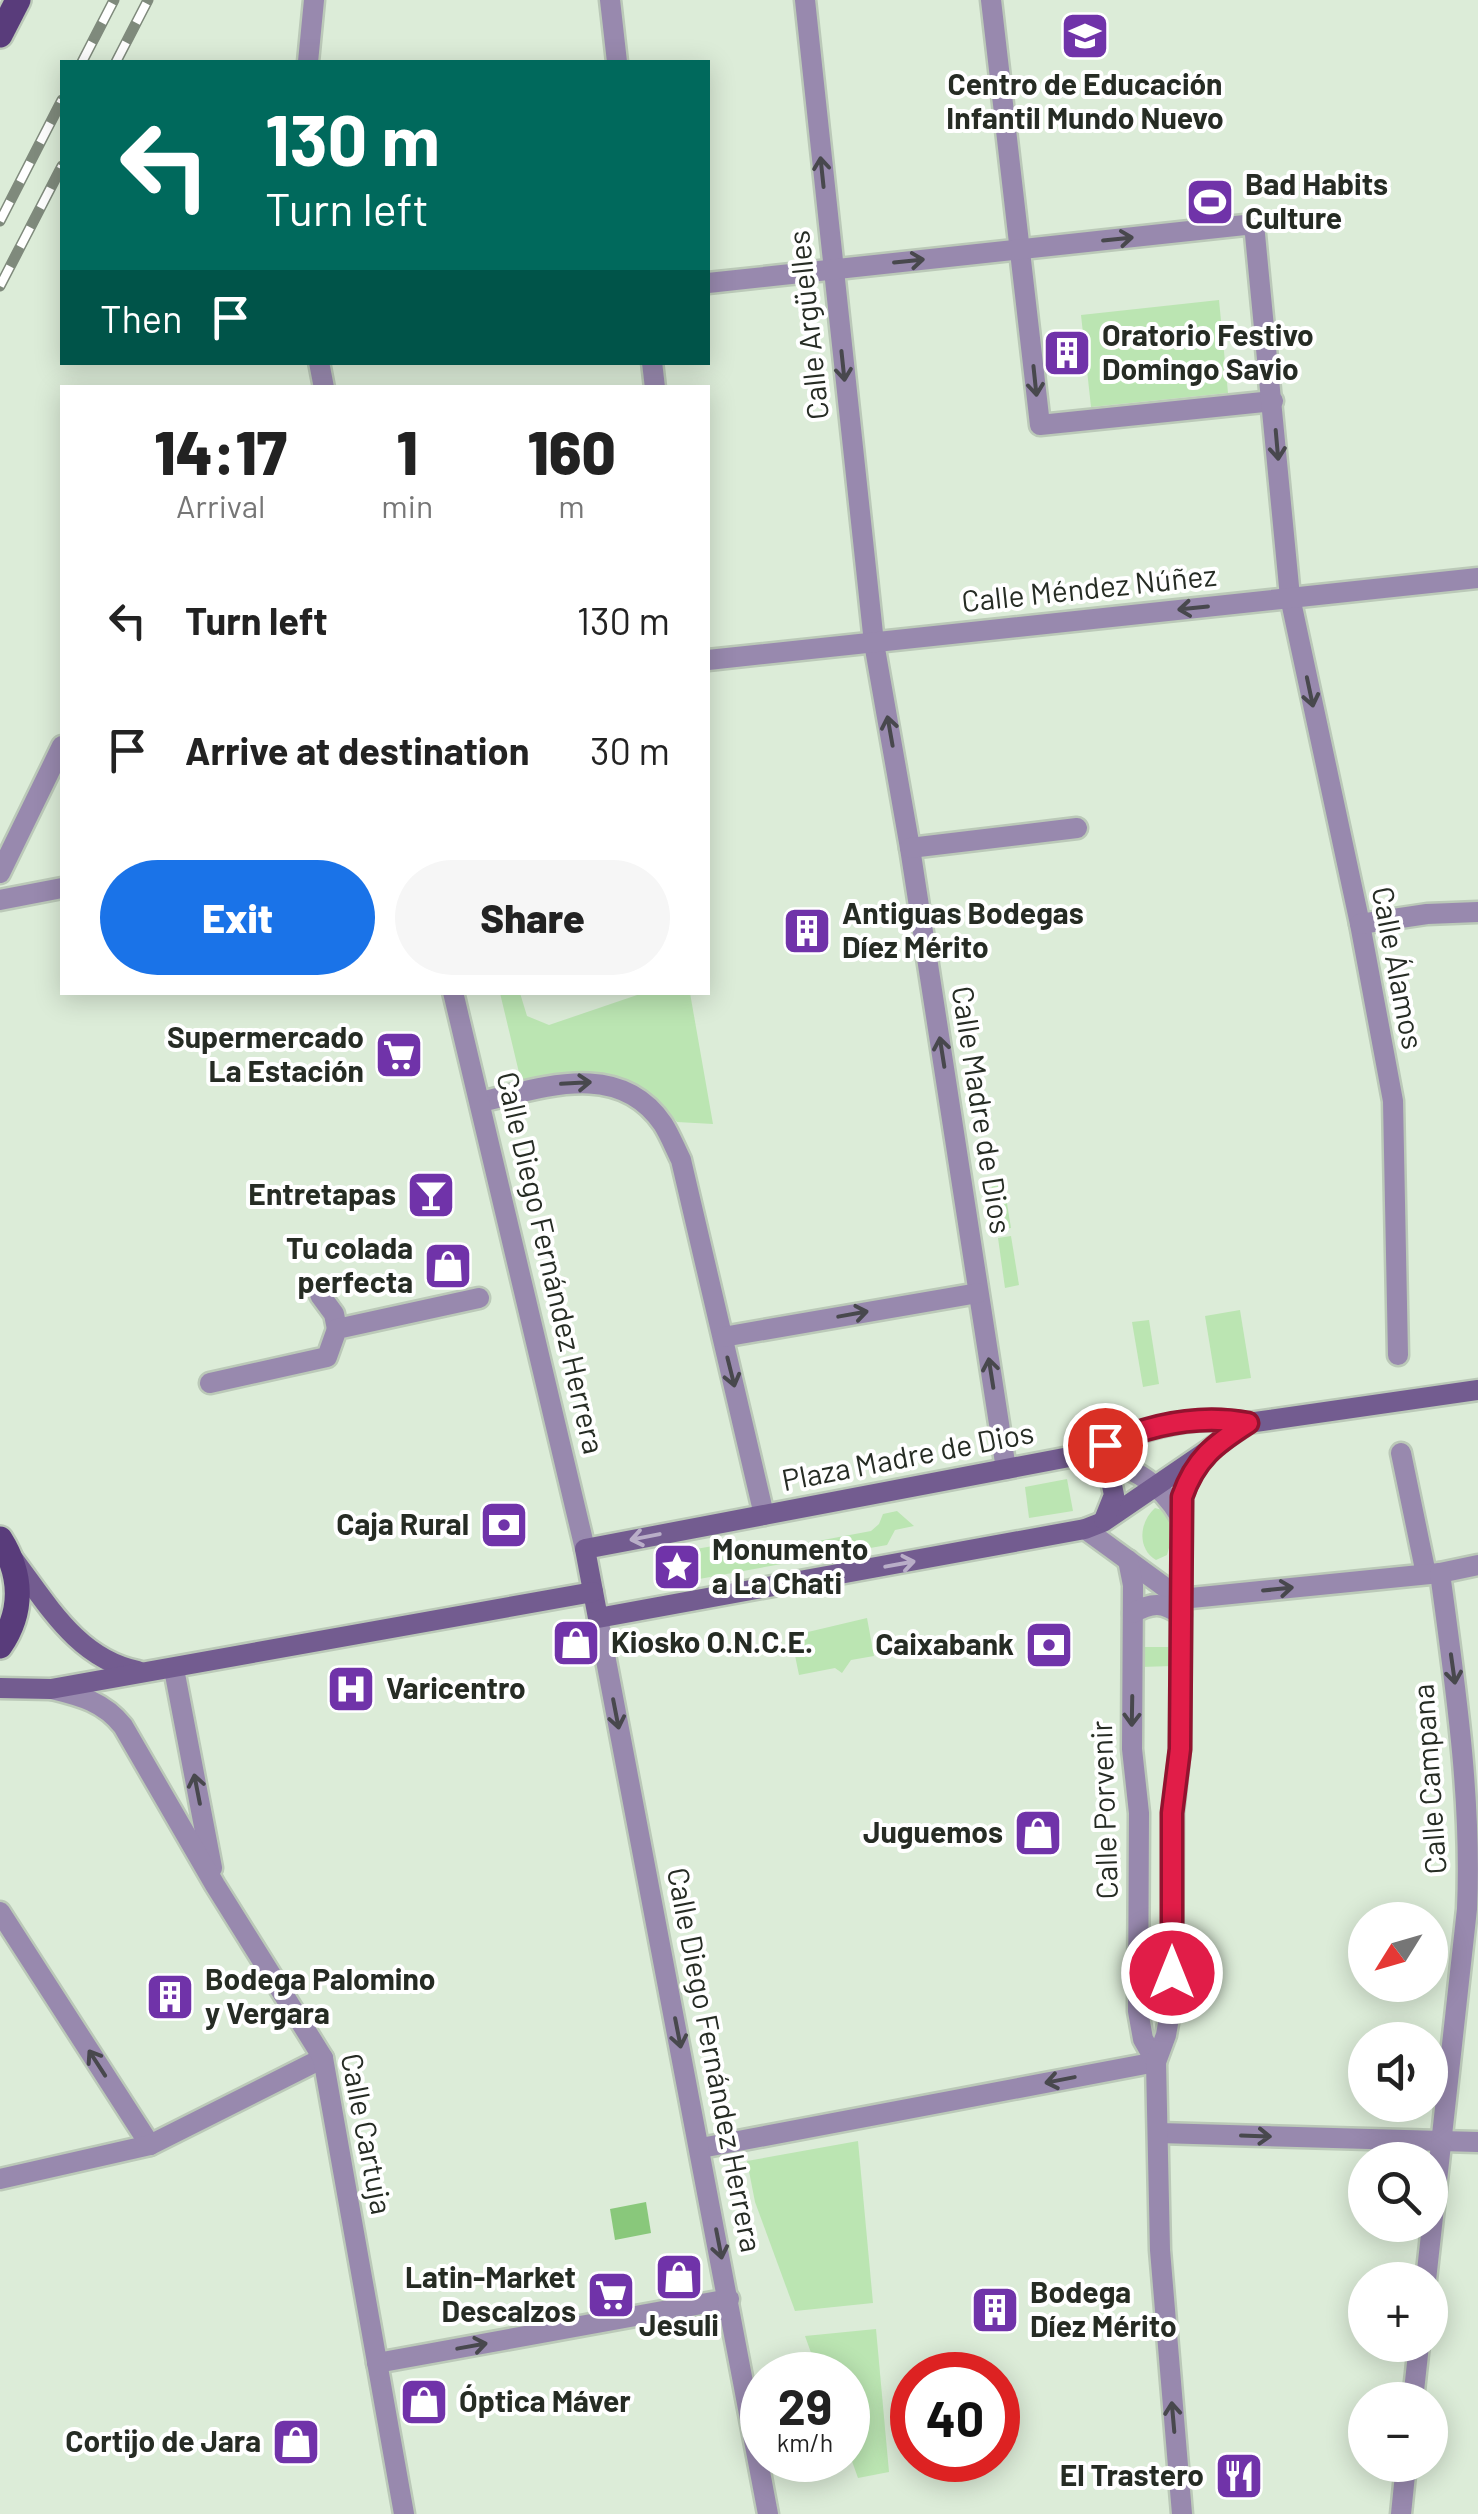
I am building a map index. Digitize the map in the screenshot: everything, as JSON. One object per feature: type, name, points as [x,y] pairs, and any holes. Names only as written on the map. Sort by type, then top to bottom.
[{"type":"main road","points":[[0,34],[18,0]]},
{"type":"main road","points":[[584,1549],[598,1618],[1094,1526],[1248,1423],[1478,1390]]},
{"type":"main road","name":"Plaza Madre de Dios","points":[[584,1549],[1085,1454],[1125,1436],[1179,1421],[1221,1418],[1248,1423]]},
{"type":"main road","points":[[1085,1454],[1108,1471],[1114,1495],[1094,1526]]},
{"type":"main road","points":[[0,1524],[19,1587],[15,1617],[0,1646]]},
{"type":"main road","points":[[6,1549],[70,1634],[87,1650],[116,1665],[150,1672]]},
{"type":"main road","points":[[0,1688],[51,1689],[593,1592]]},
{"type":"street","points":[[308,60],[314,0]]},
{"type":"street","points":[[610,0],[618,60]]},
{"type":"street","name":"Calle Argüelles","points":[[804,0],[874,643]]},
{"type":"street","points":[[992,0],[1040,425],[1273,401]]},
{"type":"street","name":"Calle Álamos","points":[[1021,249],[1254,224],[1290,597],[1393,1100],[1398,1356]]},
{"type":"street","points":[[710,283],[1021,249]]},
{"type":"street","name":"Calle Méndez Núñez","points":[[710,660],[1478,578]]},
{"type":"street","name":"Calle Madre de Dios","points":[[874,643],[910,848],[1006,1469]]},
{"type":"street","points":[[0,872],[60,750]]},
{"type":"street","points":[[910,848],[1077,828]]},
{"type":"street","points":[[0,900],[60,888]]},
{"type":"street","points":[[1360,924],[1428,914],[1478,912]]},
{"type":"street","name":"Calle Diego Fernández Herrera","points":[[454,995],[584,1549]]},
{"type":"street","points":[[480,1102],[564,1083],[602,1082],[633,1096],[662,1122],[680,1160],[764,1515]]},
{"type":"street","points":[[723,1337],[978,1292]]},
{"type":"street","points":[[210,1383],[328,1358],[338,1329],[334,1314],[320,1294]]},
{"type":"street","points":[[338,1329],[479,1298]]},
{"type":"street","name":"Calle Porvenir","points":[[1182,2514],[1160,2250],[1156,2062],[1172,2001],[1172,1813],[1180,1749],[1182,1497],[1192,1470],[1220,1442]]},
{"type":"street","points":[[1085,1454],[1118,1462],[1156,1486],[1182,1520]]},
{"type":"street","points":[[1401,1454],[1433,1574]]},
{"type":"street","points":[[1094,1526],[1181,1607]]},
{"type":"street","name":"Calle Porvenir","points":[[1128,1560],[1134,1585],[1132,1749],[1139,1812],[1138,2011],[1143,2039],[1156,2062]]},
{"type":"street","points":[[1133,1613],[1148,1604],[1181,1607],[1478,1565]]},
{"type":"street","name":"Calle Campana","points":[[1433,1574],[1457,1701],[1469,1854],[1467,1909],[1440,2142]]},
{"type":"street","name":"Calle Diego Fernández Herrera","points":[[598,1618],[768,2514]]},
{"type":"street","name":"Calle Cartuja","points":[[174,1669],[215,1885]]},
{"type":"street","name":"Calle Cartuja","points":[[51,1689],[86,1697],[113,1714],[323,2058],[404,2514]]},
{"type":"street","points":[[0,1912],[150,2145]]},
{"type":"street","points":[[0,2178],[150,2145],[323,2058]]},
{"type":"street","points":[[701,2148],[1156,2062]]},
{"type":"street","points":[[1159,2133],[1412,2142]]},
{"type":"street","points":[[1448,2143],[1478,2142]]},
{"type":"street","points":[[376,2363],[729,2299]]},
{"type":"street","points":[[1401,2514],[1404,2482]]},
{"type":"shaded area","points":[[1219,300],[1228,393],[1091,407],[1081,315]]},
{"type":"shaded area","points":[[500,995],[521,995],[527,1016],[549,1025],[637,995],[690,995],[713,1124],[677,1122],[643,1088],[607,1074],[567,1073],[521,1081]]},
{"type":"shaded area","points":[[1003,1179],[1011,1228],[996,1230],[990,1190],[996,1180]]},
{"type":"shaded area","points":[[1011,1236],[1019,1285],[1005,1288],[998,1238]]},
{"type":"shaded area","points":[[1240,1310],[1251,1378],[1216,1383],[1205,1316]]},
{"type":"shaded area","points":[[1149,1320],[1159,1384],[1143,1387],[1132,1322]]},
{"type":"shaded area","points":[[1067,1479],[1073,1511],[1029,1518],[1025,1487]]},
{"type":"shaded area","points":[[1155,1508],[1166,1511],[1173,1533],[1167,1555],[1156,1560],[1146,1549],[1142,1535]]},
{"type":"shaded area","points":[[897,1511],[914,1526],[895,1530],[887,1545],[666,1585],[661,1555],[719,1545],[723,1559],[871,1531],[883,1514]]},
{"type":"shaded area","points":[[867,1618],[874,1656],[851,1660],[842,1673],[835,1668],[799,1675],[791,1636]]},
{"type":"shaded area","points":[[1139,1647],[1174,1647],[1173,1666],[1140,1667]]},
{"type":"shaded area","points":[[858,2141],[873,2303],[795,2311],[755,2202],[747,2161]]},
{"type":"shaded area","points":[[646,2202],[651,2233],[615,2240],[610,2209]]},
{"type":"shaded area","points":[[876,2329],[889,2472],[870,2476],[870,2352],[811,2352],[805,2336]]},
{"type":"railway","points":[[83,60],[114,0]]},
{"type":"railway","points":[[117,60],[148,0]]},
{"type":"railway","points":[[0,221],[60,104]]},
{"type":"railway","points":[[0,286],[60,170]]},
{"type":"place","name":"Centro de Educación Infantil Mundo Nuevo","points":[[1085,36]]},
{"type":"place","name":"Bad Habits Culture","points":[[1210,202]]},
{"type":"place","name":"Oratorio Festivo Domingo Savio","points":[[1067,353]]},
{"type":"place","name":"Antiguas Bodegas Díez Mérito","points":[[807,931]]},
{"type":"place","name":"Supermercado La Estación","points":[[399,1055]]},
{"type":"place","name":"Entretapas","points":[[431,1195]]},
{"type":"place","name":"Tu colada perfecta","points":[[448,1266]]},
{"type":"place","name":"Caja Rural","points":[[504,1525]]},
{"type":"place","name":"Monumento a La Chati","points":[[677,1567]]},
{"type":"place","name":"Kiosko O.N.C.E.","points":[[576,1643]]},
{"type":"place","name":"Caixabank","points":[[1049,1645]]},
{"type":"place","name":"Varicentro","points":[[351,1689]]},
{"type":"place","name":"Juguemos","points":[[1038,1833]]},
{"type":"place","name":"Bodega Palomino y Vergara","points":[[170,1997]]},
{"type":"place","name":"Jesuli","points":[[679,2277]]},
{"type":"place","name":"Latin-Market Descalzos","points":[[611,2295]]},
{"type":"place","name":"Bodega Díez Mérito","points":[[995,2310]]},
{"type":"place","name":"Óptica Máver","points":[[424,2402]]},
{"type":"place","name":"Cortijo de Jara","points":[[296,2442]]},
{"type":"place","name":"El Trastero","points":[[1239,2476]]},
{"type":"route","points":[[1105,1445],[1179,1421],[1221,1418],[1248,1423],[1220,1442],[1192,1470],[1182,1497],[1180,1749],[1172,1813],[1172,1973]]}]
